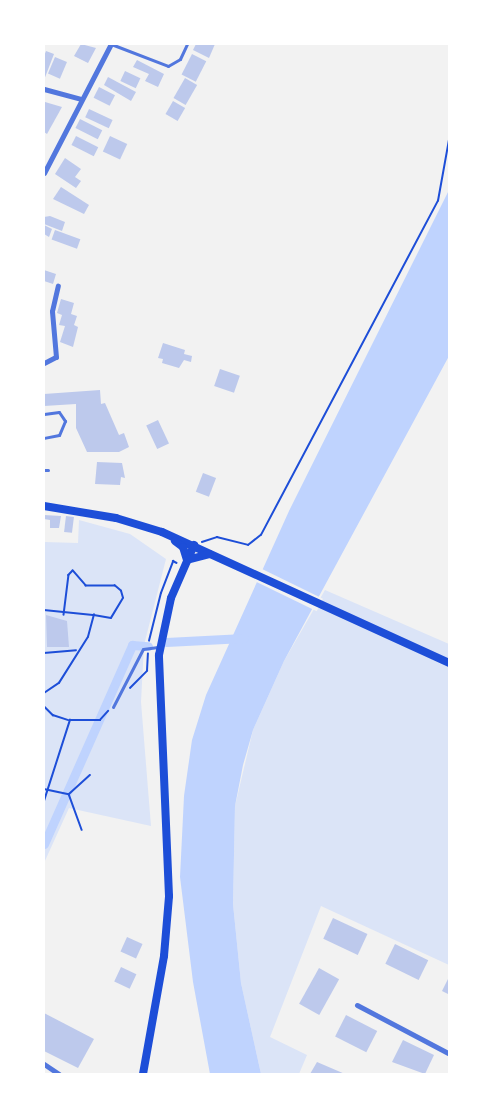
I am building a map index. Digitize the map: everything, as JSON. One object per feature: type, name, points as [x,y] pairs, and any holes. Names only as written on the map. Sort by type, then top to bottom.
[{"type":"main road","points":[[44,506],[116,518],[162,532],[214,554],[358,624],[450,663]]},
{"type":"main road","points":[[162,532],[183,547],[187,560]]},
{"type":"main road","points":[[143,1074],[164,956],[169,896],[158,705],[160,647],[171,598],[194,545]]},
{"type":"main road","points":[[187,560],[200,554],[214,554]]},
{"type":"street","points":[[44,173],[111,44]]},
{"type":"street","points":[[44,89],[81,99]]},
{"type":"street","points":[[44,363],[51,362],[56,357],[52,311],[58,286]]},
{"type":"street","points":[[357,1005],[450,1054]]},
{"type":"street","points":[[44,1064],[59,1074]]},
{"type":"lane","points":[[111,44],[168,66],[180,59],[187,44]]},
{"type":"lane","points":[[44,414],[59,412],[65,421],[59,435],[44,438]]},
{"type":"lane","points":[[112,707],[143,649],[160,647]]},
{"type":"path","points":[[194,545],[217,537],[248,545],[261,535],[438,201],[450,134]]},
{"type":"path","points":[[44,610],[64,615],[94,615],[111,618],[123,598],[121,591],[115,586],[86,586],[73,571],[69,575],[64,615]]},
{"type":"path","points":[[44,701],[44,693],[59,683],[77,650],[88,637],[94,615]]},
{"type":"path","points":[[44,653],[77,650]]},
{"type":"path","points":[[44,706],[53,715],[70,720],[100,720]]},
{"type":"path","points":[[44,801],[70,720]]},
{"type":"path","points":[[69,794],[90,775]]},
{"type":"path","points":[[44,789],[69,794]]},
{"type":"path","points":[[69,794],[82,830]]},
{"type":"shaded area","points":[[79,520],[130,534],[166,559],[144,645],[141,702],[151,826],[69,808],[44,863],[44,542],[78,543]]},
{"type":"shaded area","points":[[325,590],[449,644],[449,965],[321,906],[270,1037],[307,1055],[299,1074],[261,1074],[241,983],[233,904],[235,806],[253,730],[284,661]]},
{"type":"water","points":[[449,190],[449,356],[284,661],[253,730],[243,765],[235,806],[233,904],[241,983],[261,1074],[210,1074],[193,982],[180,877],[184,796],[192,740],[206,695],[289,511]]},
{"type":"pier","points":[[260,568],[323,599],[317,611],[254,581]]},
{"type":"building","points":[[81,44],[96,48],[88,63],[74,56]]},
{"type":"building","points":[[196,44],[215,44],[209,58],[193,50]]},
{"type":"building","points":[[46,51],[54,54],[44,80],[44,56]]},
{"type":"building","points":[[192,54],[206,61],[196,82],[182,74]]},
{"type":"building","points":[[55,57],[67,62],[60,79],[48,74]]},
{"type":"building","points":[[137,60],[164,74],[158,87],[145,81],[149,74],[133,67]]},
{"type":"building","points":[[125,71],[140,78],[136,88],[120,81]]},
{"type":"building","points":[[108,77],[136,92],[131,101],[104,85]]},
{"type":"building","points":[[185,78],[197,85],[186,105],[174,98]]},
{"type":"building","points":[[99,87],[115,95],[110,106],[94,98]]},
{"type":"building","points":[[173,101],[185,108],[178,121],[166,114]]},
{"type":"building","points":[[45,102],[62,107],[47,134],[44,132]]},
{"type":"building","points":[[89,109],[113,120],[109,128],[85,117]]},
{"type":"building","points":[[80,119],[102,130],[98,139],[75,128]]},
{"type":"building","points":[[76,136],[98,147],[94,156],[71,145]]},
{"type":"building","points":[[110,136],[127,144],[120,159],[103,151]]},
{"type":"building","points":[[65,158],[81,169],[75,177],[81,181],[76,188],[55,174]]},
{"type":"building","points":[[61,187],[89,205],[84,214],[53,199]]},
{"type":"building","points":[[50,216],[65,222],[62,231],[44,224],[44,217]]},
{"type":"building","points":[[44,225],[52,229],[49,237],[44,234]]},
{"type":"building","points":[[55,230],[80,239],[77,249],[52,239]]},
{"type":"building","points":[[44,270],[56,274],[53,284],[44,281]]},
{"type":"building","points":[[61,299],[74,303],[71,314],[77,316],[74,325],[78,327],[73,347],[60,342],[65,326],[59,325],[62,315],[57,313]]},
{"type":"building","points":[[163,343],[185,350],[184,354],[192,356],[191,362],[184,360],[179,368],[162,363],[163,359],[158,358]]},
{"type":"building","points":[[220,369],[240,376],[234,393],[214,386]]},
{"type":"building","points":[[100,390],[101,404],[105,403],[119,435],[124,433],[129,447],[119,452],[87,452],[76,428],[76,404],[44,406],[44,394]]},
{"type":"building","points":[[158,420],[169,444],[157,449],[146,425]]},
{"type":"building","points":[[97,462],[122,463],[125,478],[121,477],[120,485],[95,484]]},
{"type":"building","points":[[203,473],[216,478],[209,497],[196,492]]},
{"type":"building","points":[[44,515],[61,516],[59,528],[50,528],[50,520],[44,519]]},
{"type":"building","points":[[66,516],[74,517],[72,533],[64,532]]},
{"type":"building","points":[[46,615],[67,621],[69,647],[47,647]]},
{"type":"building","points":[[333,918],[367,934],[358,955],[323,939]]},
{"type":"building","points":[[127,937],[143,944],[136,959],[120,952]]},
{"type":"building","points":[[395,944],[428,960],[419,980],[385,964]]},
{"type":"building","points":[[121,967],[136,974],[130,989],[114,982]]},
{"type":"building","points":[[319,968],[339,979],[319,1015],[299,1004]]},
{"type":"building","points":[[450,975],[450,995],[442,991]]},
{"type":"building","points":[[44,1013],[94,1039],[78,1068],[44,1051]]},
{"type":"building","points":[[346,1015],[377,1031],[366,1052],[335,1036]]},
{"type":"building","points":[[403,1040],[434,1055],[425,1074],[392,1062]]},
{"type":"building","points":[[317,1062],[345,1074],[310,1074]]},
{"type":"waterway","points":[[166,642],[244,638]]},
{"type":"waterway","points":[[44,844],[132,645],[148,646]]}]
